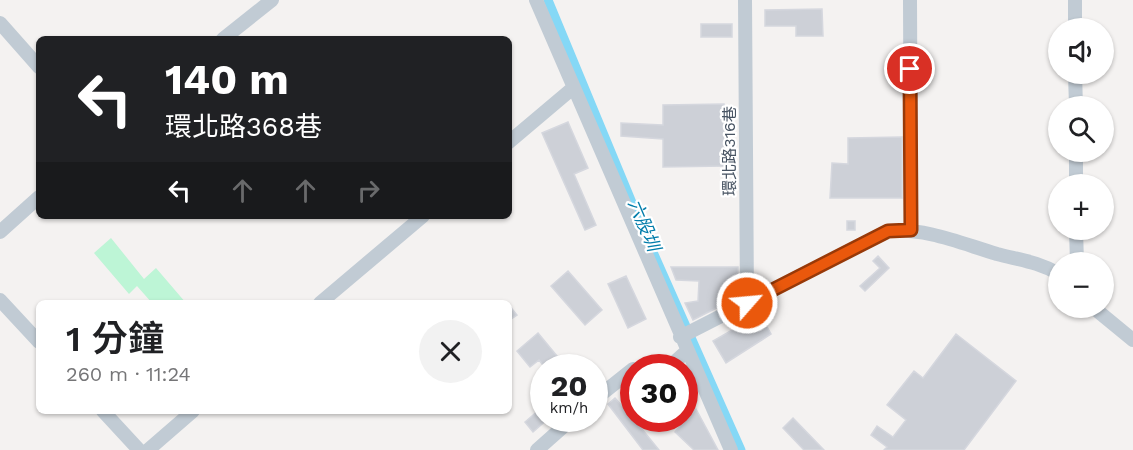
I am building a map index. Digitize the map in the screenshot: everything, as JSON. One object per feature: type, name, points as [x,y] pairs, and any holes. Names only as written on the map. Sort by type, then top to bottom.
[{"type":"street","points":[[536,0],[680,337],[731,450]]},
{"type":"street","name":"環北路316巷","points":[[745,0],[747,303]]},
{"type":"street","points":[[910,0],[911,230]]},
{"type":"street","points":[[1075,0],[1075,18]]},
{"type":"street","points":[[227,36],[267,2]]},
{"type":"street","points":[[0,23],[36,64]]},
{"type":"street","points":[[512,140],[573,88]]},
{"type":"street","points":[[0,232],[36,200]]},
{"type":"street","points":[[324,300],[419,219]]},
{"type":"street","points":[[680,337],[888,231],[911,230],[948,237],[998,254],[1048,267]]},
{"type":"street","points":[[0,300],[36,339]]},
{"type":"street","points":[[1106,318],[1133,340]]},
{"type":"street","points":[[684,354],[687,351]]},
{"type":"street","points":[[608,389],[620,379]]},
{"type":"street","points":[[106,414],[140,450]]},
{"type":"street","points":[[147,450],[189,414]]},
{"type":"street","points":[[537,450],[557,432]]},
{"type":"green space","points":[[111,238],[144,279],[156,268],[183,300],[149,300],[137,286],[129,294],[94,253]]},
{"type":"building","points":[[822,9],[823,36],[796,36],[796,26],[765,26],[765,10]]},
{"type":"building","points":[[701,24],[732,24],[732,37],[701,37]]},
{"type":"building","points":[[724,104],[725,166],[663,167],[663,139],[621,136],[621,123],[663,125],[663,105]]},
{"type":"building","points":[[568,122],[588,168],[574,174],[596,225],[585,230],[542,133]]},
{"type":"building","points":[[902,137],[902,198],[830,198],[832,163],[848,164],[848,138]]},
{"type":"building","points":[[847,221],[855,221],[855,230],[847,230]]},
{"type":"building","points":[[878,256],[889,268],[865,291],[860,286],[880,268],[873,261]]},
{"type":"building","points":[[671,267],[738,267],[738,297],[693,320],[685,303],[698,301],[699,281],[676,280]]},
{"type":"building","points":[[568,271],[602,310],[585,325],[551,286]]},
{"type":"building","points":[[626,276],[646,319],[628,328],[608,284]]},
{"type":"building","points":[[512,309],[517,315],[512,318]]},
{"type":"building","points":[[760,314],[771,334],[726,363],[713,341]]},
{"type":"building","points":[[538,333],[555,354],[530,354],[530,367],[517,351]]},
{"type":"building","points":[[956,334],[1016,381],[964,450],[884,450],[887,447],[871,435],[877,426],[893,437],[906,420],[887,405],[914,371],[923,378]]},
{"type":"building","points":[[615,398],[620,404],[620,420],[608,404]]},
{"type":"building","points":[[698,413],[718,450],[694,450],[675,432],[698,432]]},
{"type":"building","points":[[530,418],[530,428],[525,422]]},
{"type":"building","points":[[793,418],[824,450],[804,450],[783,428]]},
{"type":"building","points":[[629,432],[644,432],[659,450],[643,450]]},
{"type":"waterway","name":"六股圳","points":[[548,0],[645,234],[741,450]]},
{"type":"route","points":[[747,303],[888,231],[911,230],[910,69]]}]
